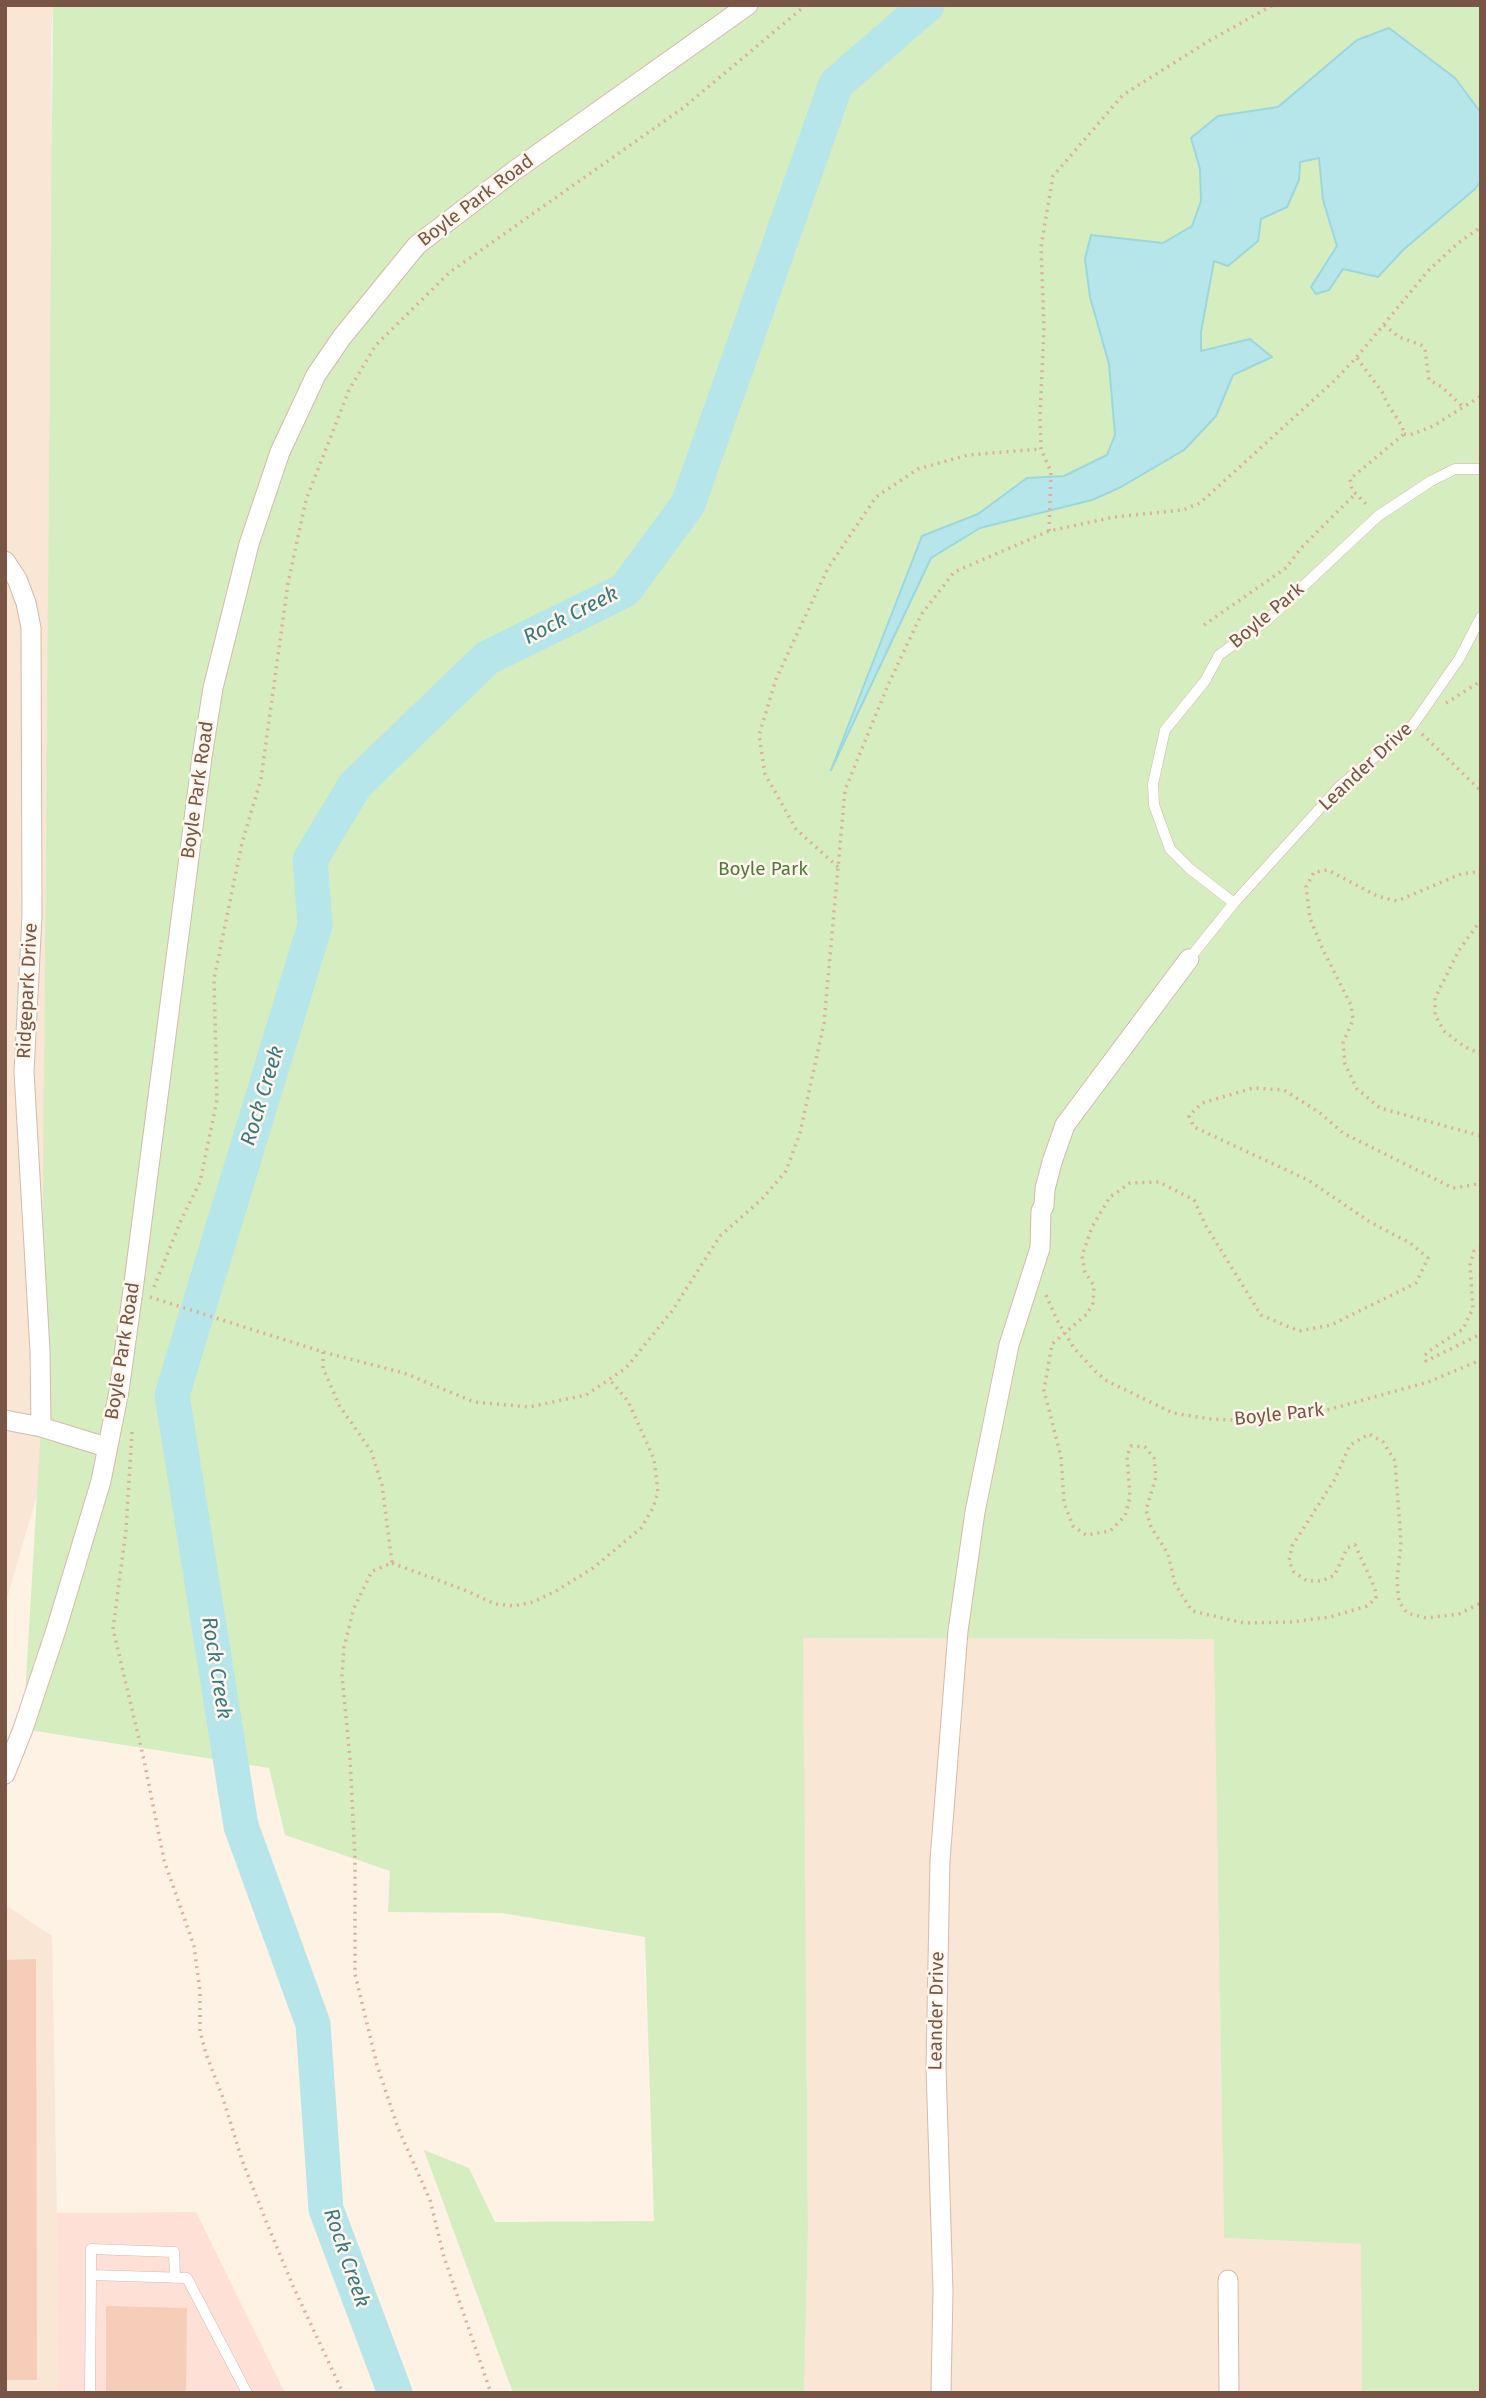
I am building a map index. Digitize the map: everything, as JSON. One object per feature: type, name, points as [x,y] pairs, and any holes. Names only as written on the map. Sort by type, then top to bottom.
[{"type":"street","name":"Boyle Park Road","points":[[5,1774],[56,1630],[101,1481],[134,1290],[198,785],[213,688],[248,544],[288,434],[317,375],[342,337],[417,245],[514,171],[748,5]]},
{"type":"street","name":"Ridgepark Drive","points":[[5,561],[17,579],[31,628],[32,916],[24,1072],[40,1351],[41,1427]]},
{"type":"street","name":"Leander Drive","points":[[942,2393],[943,2277],[936,2067],[940,1860],[958,1631],[980,1486],[1009,1345],[1040,1248],[1041,1211],[1052,1161],[1066,1125],[1189,959]]},
{"type":"street","points":[[5,1420],[41,1427],[106,1447]]},
{"type":"street","points":[[1228,2280],[1229,2393]]},
{"type":"lane","name":"Boyle Park","points":[[1234,903],[1190,869],[1170,849],[1154,804],[1153,784],[1165,730],[1205,681],[1219,655],[1265,622],[1378,516],[1431,481],[1455,469],[1481,469]]},
{"type":"lane","name":"Leander Drive","points":[[1234,903],[1341,785],[1413,725],[1459,659],[1481,617]]},
{"type":"lane","points":[[1189,959],[1234,903]]},
{"type":"lane","points":[[90,2393],[91,2249],[174,2252],[175,2278]]},
{"type":"lane","points":[[91,2276],[187,2278],[247,2393]]},
{"type":"path","points":[[806,5],[683,108],[450,272],[376,345],[349,390],[306,500],[288,583],[261,779],[242,843],[214,979],[217,1100],[200,1182],[182,1218],[150,1297],[323,1352],[404,1373],[474,1402],[529,1407],[586,1395],[626,1368],[671,1311],[720,1236],[762,1199],[786,1171],[800,1133],[824,1023],[845,790],[874,717],[921,615],[954,572],[1049,531],[1114,517],[1183,510],[1200,503],[1333,382],[1428,271],[1458,243],[1481,227]]},
{"type":"path","points":[[1049,531],[1051,472],[1041,449],[1040,418],[1044,327],[1041,247],[1053,176],[1123,95],[1273,5]]},
{"type":"path","points":[[1383,325],[1399,337],[1425,349],[1429,380],[1458,400],[1463,407]]},
{"type":"path","points":[[1356,358],[1364,365],[1382,392],[1402,425],[1404,434]]},
{"type":"path","points":[[1378,516],[1356,493],[1350,479],[1404,434],[1410,435],[1433,426],[1481,397]]},
{"type":"path","points":[[838,867],[796,829],[765,774],[758,735],[776,679],[828,568],[876,497],[918,469],[968,455],[1041,449]]},
{"type":"path","points":[[1204,625],[1286,568],[1301,548],[1356,493]]},
{"type":"path","points":[[1413,725],[1481,791]]},
{"type":"path","points":[[1481,875],[1476,872],[1461,874],[1397,901],[1377,897],[1328,870],[1314,872],[1306,887],[1310,918],[1351,1005],[1353,1020],[1343,1043],[1345,1064],[1357,1090],[1380,1108],[1481,1136]]},
{"type":"path","points":[[1481,920],[1459,950],[1435,998],[1435,1015],[1444,1031],[1465,1047],[1481,1054]]},
{"type":"path","points":[[1481,1180],[1478,1184],[1453,1188],[1343,1133],[1284,1090],[1253,1088],[1202,1103],[1189,1116],[1194,1128],[1308,1180],[1370,1222],[1410,1243],[1428,1258],[1416,1283],[1331,1325],[1299,1331],[1261,1315],[1212,1237],[1194,1200],[1159,1182],[1129,1183],[1111,1197],[1092,1227],[1082,1256],[1085,1272],[1094,1286],[1093,1303],[1087,1314],[1052,1344],[1044,1390],[1061,1457],[1064,1503],[1073,1526],[1086,1535],[1110,1531],[1125,1516],[1130,1497],[1127,1456],[1131,1446],[1145,1447],[1154,1458],[1156,1477],[1146,1510],[1151,1527],[1168,1554],[1175,1584],[1192,1611],[1244,1623],[1290,1622],[1330,1617],[1367,1606],[1376,1598],[1375,1588],[1355,1545],[1347,1548],[1335,1575],[1322,1581],[1307,1581],[1294,1572],[1289,1561],[1292,1546],[1335,1479],[1350,1445],[1369,1434],[1383,1442],[1395,1461],[1401,1542],[1397,1581],[1399,1602],[1407,1613],[1426,1618],[1459,1614],[1481,1603]]},
{"type":"path","points":[[1481,1247],[1474,1251],[1470,1265],[1473,1308],[1463,1329],[1429,1351],[1425,1355],[1426,1361],[1481,1334]]},
{"type":"path","name":"Boyle Park","points":[[1045,1287],[1048,1301],[1065,1334],[1095,1371],[1107,1381],[1173,1413],[1230,1422],[1320,1412],[1428,1382],[1481,1360]]},
{"type":"path","points":[[323,1352],[323,1368],[339,1405],[371,1451],[382,1485],[392,1563]]},
{"type":"path","points":[[491,2393],[444,2257],[430,2200],[398,2128],[377,2065],[355,1974],[355,1859],[350,1758],[342,1676],[344,1647],[354,1608],[372,1571],[392,1563],[495,1604],[513,1606],[533,1602],[556,1591],[593,1568],[617,1545],[641,1528],[653,1508],[658,1492],[654,1459],[628,1401],[609,1379]]},
{"type":"path","points":[[132,1432],[126,1530],[113,1629],[164,1860],[194,1946],[200,1991],[200,2031],[205,2054],[266,2221],[343,2393]]},
{"type":"shaded area","points":[[5,5],[53,5],[51,39],[64,1402],[5,1605]]},
{"type":"shaded area","points":[[802,1638],[1215,1639],[1224,2238],[1362,2244],[1362,2393],[804,2393],[808,2231]]},
{"type":"shaded area","points":[[5,1905],[52,1936],[60,2393],[5,2393]]},
{"type":"shaded area","points":[[196,2212],[285,2393],[59,2393],[57,2213]]},
{"type":"green space","name":"Boyle Park","points":[[53,5],[1481,5],[1481,2393],[1362,2393],[1361,2244],[1224,2238],[1214,1639],[803,1638],[808,2231],[804,2393],[513,2393],[424,2150],[469,2168],[495,2222],[654,2221],[645,1937],[502,1913],[388,1912],[390,1871],[285,1835],[269,1768],[23,1729],[41,1427]]},
{"type":"water","points":[[1389,28],[1455,78],[1481,113],[1481,181],[1475,189],[1403,250],[1378,277],[1343,269],[1329,290],[1316,294],[1311,287],[1337,246],[1323,200],[1319,158],[1300,162],[1299,180],[1287,207],[1261,219],[1258,241],[1228,266],[1214,261],[1201,332],[1201,351],[1250,339],[1272,357],[1233,375],[1216,416],[1184,450],[1121,487],[1092,500],[980,528],[931,558],[831,770],[922,536],[978,514],[1027,478],[1064,476],[1107,455],[1115,435],[1109,364],[1090,297],[1085,259],[1091,235],[1163,243],[1192,226],[1201,201],[1200,169],[1191,138],[1218,116],[1278,107],[1357,40]]},
{"type":"building","points":[[36,1959],[37,2380],[5,2380],[5,1960]]},
{"type":"building","points":[[106,2306],[187,2308],[186,2393],[106,2393]]},
{"type":"waterway","name":"Rock Creek","points":[[395,2393],[326,2209],[313,2024],[241,1826],[172,1395],[315,925],[310,860],[355,785],[487,658],[625,590],[688,504],[836,84],[927,5]]}]
